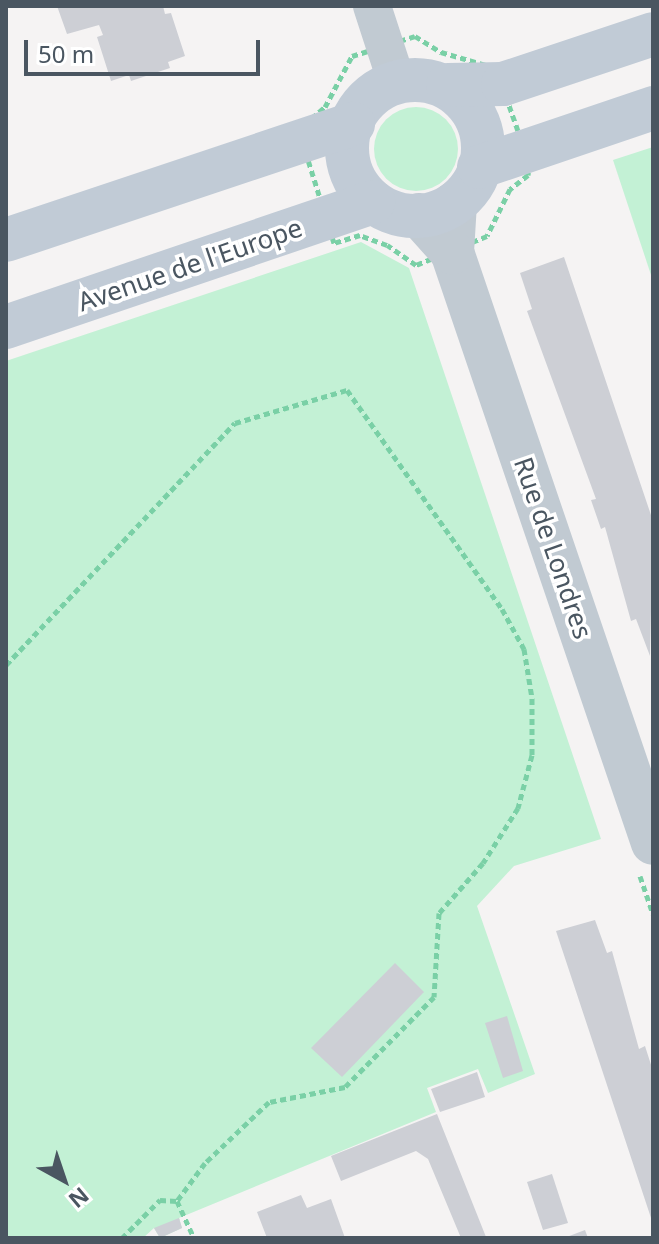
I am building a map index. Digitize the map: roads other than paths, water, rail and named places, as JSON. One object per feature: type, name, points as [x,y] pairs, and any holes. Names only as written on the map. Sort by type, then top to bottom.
[{"type":"main road","points":[[653,34],[503,84],[448,85],[423,79],[397,83],[375,95],[353,124],[350,169],[373,202],[406,216],[437,209],[479,167],[653,108]]},
{"type":"main road","points":[[448,85],[471,106],[479,126],[479,167]]},
{"type":"main road","points":[[6,240],[353,124]]},
{"type":"main road","name":"Avenue de l'Europe","points":[[6,327],[373,202]]},
{"type":"street","points":[[372,6],[397,83]]},
{"type":"street","name":"Rue de Londres","points":[[437,209],[653,843]]}]
